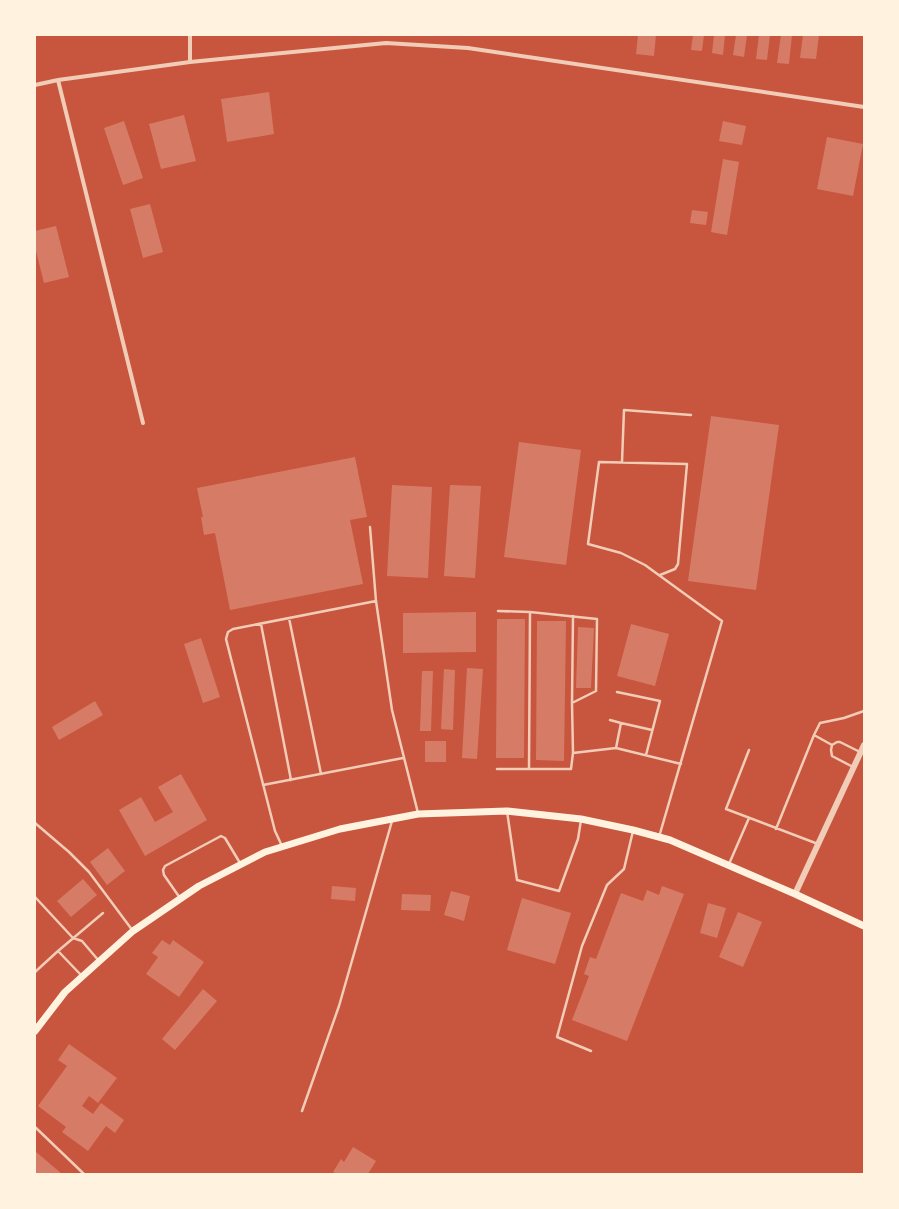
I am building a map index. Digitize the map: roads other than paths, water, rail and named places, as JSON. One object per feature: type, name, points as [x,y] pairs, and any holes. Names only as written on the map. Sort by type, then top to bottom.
[{"type":"main road","points":[[35,1031],[65,992],[133,931],[199,886],[265,852],[340,829],[418,814],[507,811],[581,819],[633,830],[670,840],[795,894],[864,926]]},
{"type":"street","points":[[190,35],[190,62]]},
{"type":"street","points":[[35,85],[58,80],[190,62],[386,43],[460,47],[864,108]]},
{"type":"street","points":[[58,80],[143,423]]},
{"type":"street","points":[[795,894],[864,745]]},
{"type":"lane","points":[[622,462],[624,410],[692,415]]},
{"type":"lane","points":[[659,838],[722,621],[660,576],[645,565],[621,553],[588,544],[599,462],[687,464],[678,564],[675,569],[660,576]]},
{"type":"lane","points":[[370,527],[376,601],[392,710],[418,814]]},
{"type":"lane","points":[[282,847],[275,831],[226,639],[228,632],[233,629],[376,601]]},
{"type":"lane","points":[[498,611],[530,612],[597,620],[596,691],[572,703]]},
{"type":"lane","points":[[529,769],[530,612]]},
{"type":"lane","points":[[498,769],[571,769],[573,753],[573,616]]},
{"type":"lane","points":[[289,618],[321,774]]},
{"type":"lane","points":[[261,624],[291,780]]},
{"type":"lane","points":[[617,692],[660,701],[646,755]]},
{"type":"lane","points":[[776,829],[820,723],[844,718],[864,711]]},
{"type":"lane","points":[[610,720],[652,730]]},
{"type":"lane","points":[[616,748],[621,723]]},
{"type":"lane","points":[[814,735],[832,745]]},
{"type":"lane","points":[[832,745],[840,742],[861,752]]},
{"type":"lane","points":[[832,745],[832,756],[853,767]]},
{"type":"lane","points":[[573,753],[616,748],[681,764]]},
{"type":"lane","points":[[749,750],[726,809],[818,844]]},
{"type":"lane","points":[[263,785],[403,758]]},
{"type":"lane","points":[[507,811],[517,880],[559,891],[578,838],[581,819]]},
{"type":"lane","points":[[729,866],[749,818]]},
{"type":"lane","points":[[302,1111],[339,1006],[392,819]]},
{"type":"lane","points":[[35,823],[89,872],[133,931]]},
{"type":"lane","points":[[591,1051],[557,1037],[582,946],[607,885],[624,869],[633,830]]},
{"type":"lane","points":[[180,899],[164,875],[163,870],[165,866],[221,836],[224,838],[241,865]]},
{"type":"lane","points":[[35,897],[73,938],[82,942],[99,962]]},
{"type":"lane","points":[[35,972],[103,913]]},
{"type":"lane","points":[[58,951],[82,977]]},
{"type":"lane","points":[[35,1127],[84,1174]]}]
